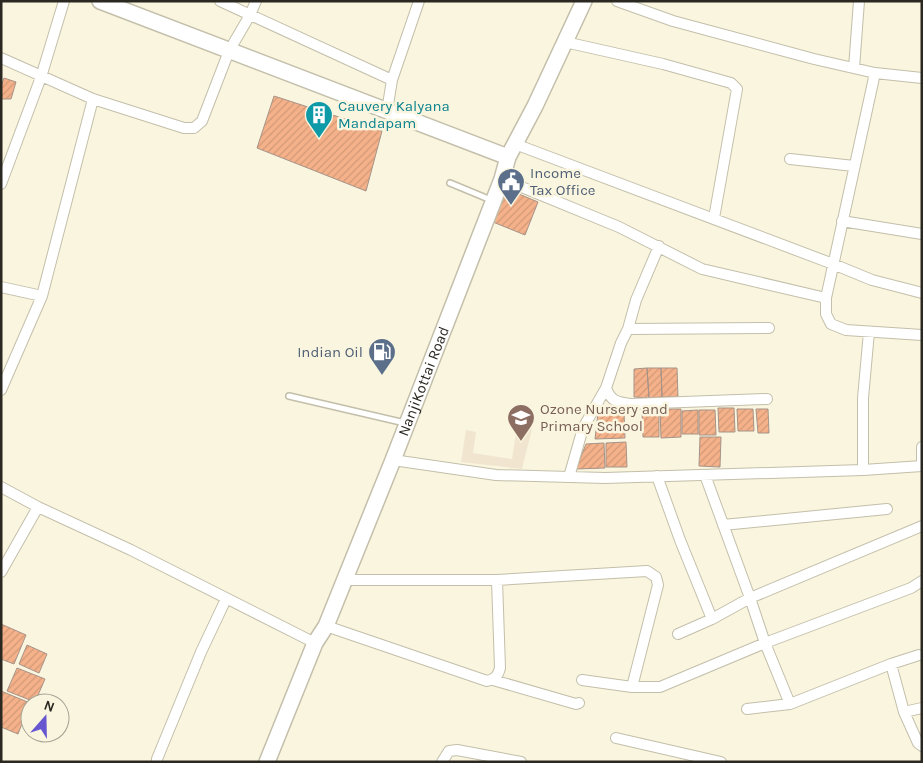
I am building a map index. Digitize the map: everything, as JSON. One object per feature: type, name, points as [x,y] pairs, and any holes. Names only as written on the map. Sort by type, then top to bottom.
[{"type":"main road","points":[[100,1],[386,111],[512,150]]},
{"type":"main road","name":"NanjiKottai Road","points":[[267,762],[315,643],[326,626],[345,580],[512,150],[584,1]]},
{"type":"street","points":[[1,184],[4,169],[41,77],[64,1]]},
{"type":"street","points":[[220,1],[392,80]]},
{"type":"street","points":[[1,58],[93,99],[184,128],[194,128],[202,122],[229,51],[256,1]]},
{"type":"street","points":[[386,111],[392,80],[419,1]]},
{"type":"street","points":[[617,1],[673,21],[814,59],[875,73],[922,78]]},
{"type":"street","points":[[854,68],[860,1]]},
{"type":"street","points":[[565,42],[663,64],[731,84],[737,89],[714,218]]},
{"type":"street","points":[[875,73],[826,298],[826,314],[831,324],[846,330],[922,335]]},
{"type":"street","points":[[1,390],[42,296],[93,99]]},
{"type":"street","points":[[512,150],[714,218],[872,280],[922,293]]},
{"type":"street","points":[[790,159],[854,166]]},
{"type":"street","points":[[502,179],[619,227],[702,269],[826,298]]},
{"type":"street","points":[[842,221],[922,234]]},
{"type":"street","points":[[569,477],[583,428],[606,388],[621,343],[628,329],[636,300],[659,246]]},
{"type":"street","points":[[1,287],[42,296]]},
{"type":"street","points":[[628,329],[770,328]]},
{"type":"street","points":[[863,470],[863,398],[869,332]]},
{"type":"street","points":[[606,388],[610,397],[618,402],[630,404],[768,399]]},
{"type":"street","points":[[393,460],[496,475],[569,477],[705,475],[863,470],[922,466],[922,448]]},
{"type":"street","points":[[705,475],[765,643],[790,704]]},
{"type":"street","points":[[657,476],[680,540],[712,619]]},
{"type":"street","points":[[1,487],[315,643]]},
{"type":"street","points":[[1,572],[38,507]]},
{"type":"street","points":[[723,525],[887,509]]},
{"type":"street","points":[[678,634],[712,619],[750,598],[922,526]]},
{"type":"street","points":[[345,580],[497,580],[647,571],[656,577],[658,585],[632,687]]},
{"type":"street","points":[[492,680],[498,674],[500,668],[497,580]]},
{"type":"street","points":[[582,680],[632,687],[660,687],[765,643],[911,588],[922,582]]},
{"type":"street","points":[[157,759],[201,652],[226,598]]},
{"type":"street","points":[[326,626],[487,681],[492,680],[576,704],[579,703]]},
{"type":"street","points":[[747,709],[790,704],[891,664],[919,655]]},
{"type":"street","points":[[891,664],[904,712],[920,744]]},
{"type":"street","points":[[904,712],[922,708]]},
{"type":"street","points":[[616,738],[722,762]]},
{"type":"street","points":[[442,762],[449,751],[457,750],[514,761]]},
{"type":"lane","points":[[450,183],[493,201]]},
{"type":"lane","points":[[288,396],[407,423]]},
{"type":"shaded area","name":"Ozone Nursery and Primary School","points":[[517,427],[532,429],[522,469],[461,462],[466,430],[476,432],[473,453],[512,459]]},
{"type":"building","points":[[4,78],[16,82],[11,99],[1,99],[1,87]]},
{"type":"building","name":"Cauvery Kalyana Mandapam","points":[[274,96],[382,131],[366,191],[257,148]]},
{"type":"building","name":"Income Tax Office","points":[[502,187],[538,202],[525,235],[488,220]]},
{"type":"building","points":[[647,368],[649,398],[634,397],[634,369]]},
{"type":"building","points":[[647,368],[661,368],[662,397],[649,398]]},
{"type":"building","points":[[661,368],[677,368],[678,397],[662,397]]},
{"type":"building","points":[[718,408],[734,408],[735,432],[719,432]]},
{"type":"building","points":[[660,409],[681,409],[681,437],[661,438]]},
{"type":"building","points":[[737,409],[753,409],[754,431],[738,431]]},
{"type":"building","points":[[756,409],[768,409],[769,433],[758,433]]},
{"type":"building","points":[[698,410],[698,434],[682,434],[682,411]]},
{"type":"building","points":[[699,410],[715,410],[716,435],[699,435]]},
{"type":"building","points":[[624,412],[625,438],[595,439],[598,413]]},
{"type":"building","points":[[642,412],[659,412],[659,437],[643,437]]},
{"type":"building","points":[[700,437],[721,437],[720,467],[699,466]]},
{"type":"building","points":[[626,442],[627,467],[606,467],[606,443]]},
{"type":"building","points":[[604,443],[605,468],[576,469],[586,444]]},
{"type":"building","points":[[1,624],[26,635],[14,664],[1,659]]},
{"type":"building","points":[[27,645],[47,654],[39,673],[19,664]]},
{"type":"building","points":[[17,668],[45,679],[39,693],[20,693],[20,696],[7,691]]},
{"type":"building","points":[[1,691],[20,699],[20,729],[18,734],[1,727]]},
{"type":"place","name":"Cauvery Kalyana Mandapam","points":[[319,139]]},
{"type":"place","name":"Income Tax Office","points":[[511,206]]},
{"type":"place","name":"Indian Oil","points":[[382,376]]},
{"type":"place","name":"Ozone Nursery and Primary School","points":[[521,442]]}]
